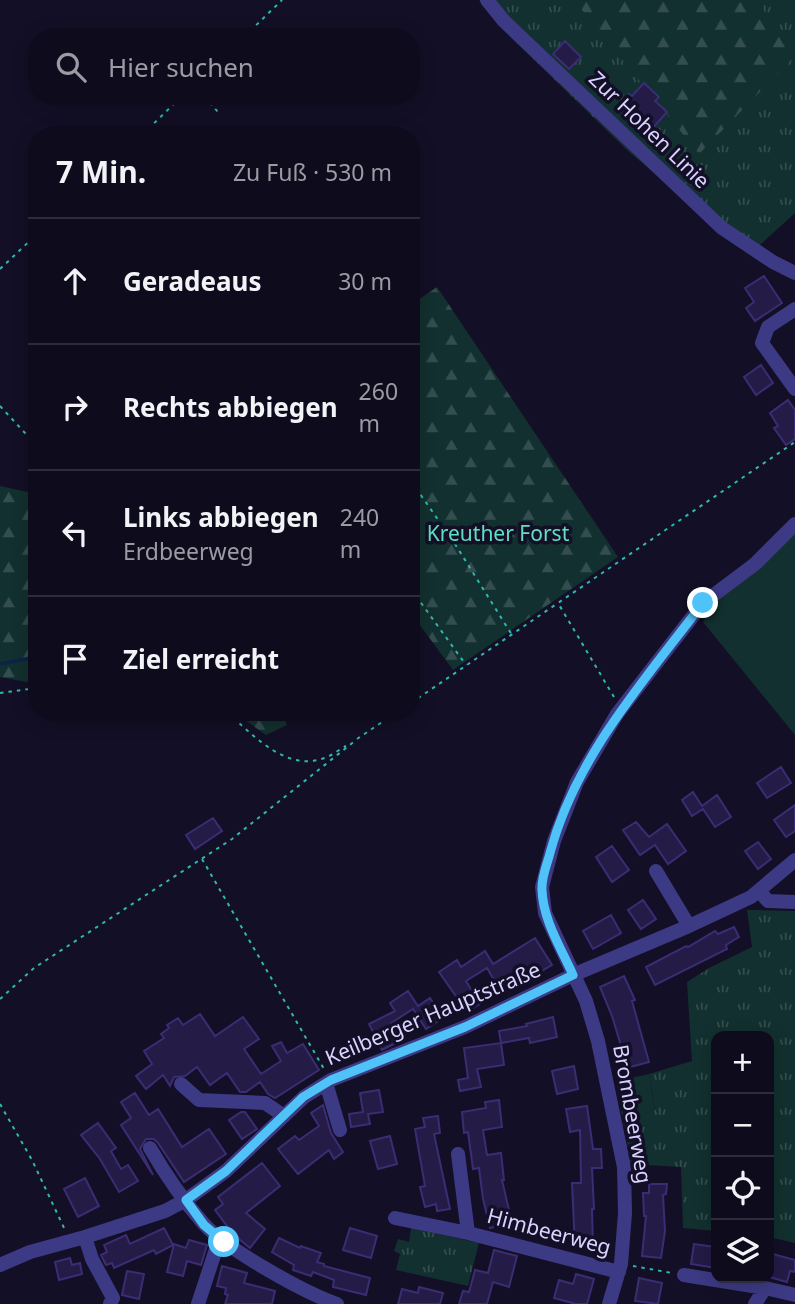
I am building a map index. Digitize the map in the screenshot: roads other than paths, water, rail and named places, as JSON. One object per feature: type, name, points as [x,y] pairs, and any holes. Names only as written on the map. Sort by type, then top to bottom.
[{"type":"street","name":"Zur Hohen Linie","points":[[487,0],[504,21],[722,228],[773,262],[795,273]]},
{"type":"street","points":[[795,309],[768,327],[762,343],[795,389]]},
{"type":"street","name":"Brombeerweg","points":[[609,1304],[620,1268],[625,1213],[624,1167],[598,1041],[586,1001],[545,913],[542,887],[554,841],[577,782],[617,714],[703,603],[755,564],[795,524]]},
{"type":"street","name":"Keilberger Hauptstraße","points":[[0,1265],[30,1252],[165,1210],[186,1200],[226,1171],[303,1097],[328,1082],[465,1027],[573,975],[690,926],[755,894],[795,860]]},
{"type":"street","points":[[656,871],[690,926]]},
{"type":"street","points":[[755,894],[768,901],[795,902]]},
{"type":"street","points":[[328,1082],[340,1130]]},
{"type":"street","points":[[181,1084],[199,1100],[265,1103],[284,1116]]},
{"type":"street","points":[[150,1148],[204,1225],[313,1300],[337,1304]]},
{"type":"street","name":"Himbeerweg","points":[[458,1154],[468,1233]]},
{"type":"street","name":"Himbeerweg","points":[[395,1219],[620,1268]]},
{"type":"street","points":[[85,1237],[92,1259],[113,1298],[110,1304]]},
{"type":"street","points":[[198,1304],[220,1237]]},
{"type":"street","points":[[684,1275],[795,1295]]},
{"type":"street","points":[[755,1304],[765,1288]]},
{"type":"waterway","points":[[0,664],[28,659]]},
{"type":"park label","name":"Kreuther Forst","points":[[498,534]]}]
